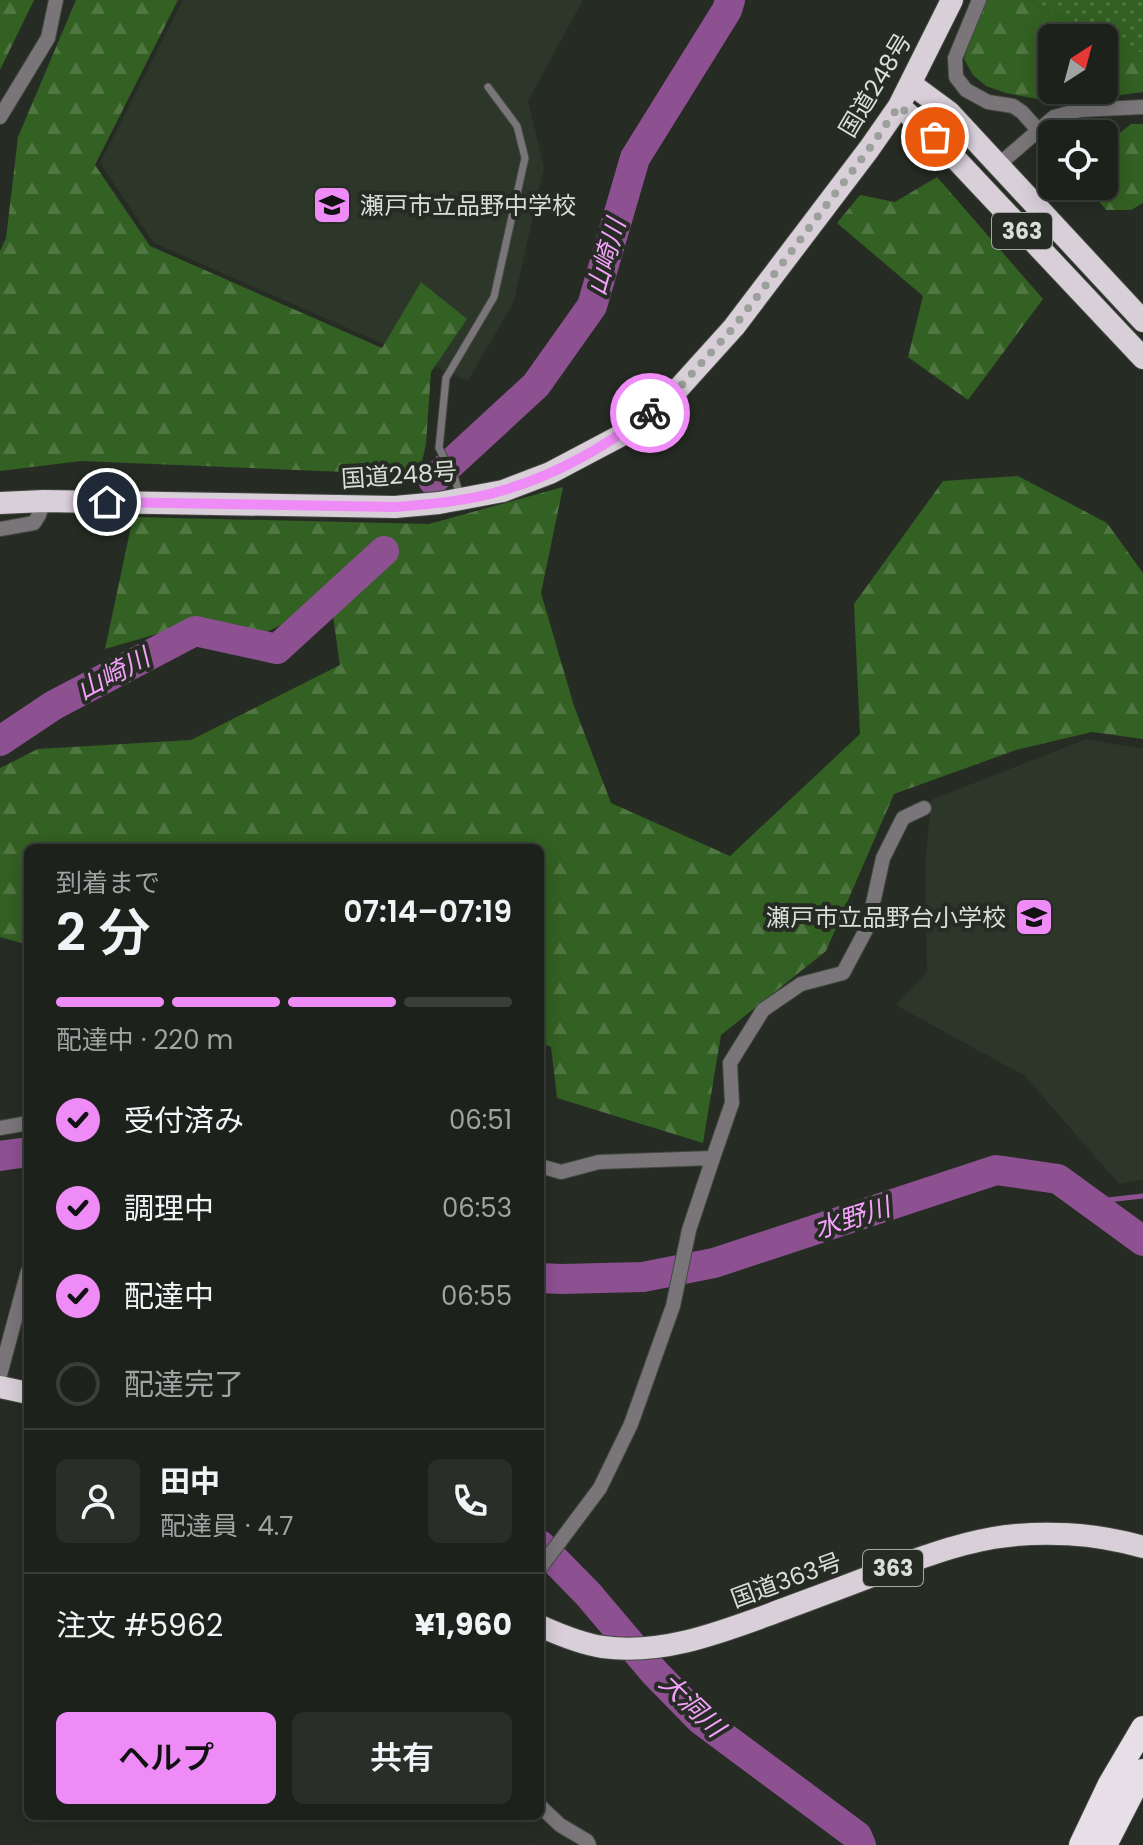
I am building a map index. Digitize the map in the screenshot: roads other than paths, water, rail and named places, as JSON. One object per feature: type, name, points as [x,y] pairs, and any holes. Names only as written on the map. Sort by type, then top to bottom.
[{"type":"highway","name":"国道248号","points":[[0,503],[44,501],[395,507],[439,503],[458,489],[503,491],[550,473],[620,436],[669,399],[734,327],[899,106],[952,0]]},
{"type":"highway","name":"363","points":[[911,84],[949,112],[1143,321]]},
{"type":"highway","name":"363","points":[[899,106],[935,137],[1143,358]]},
{"type":"highway","points":[[0,1387],[24,1392]]},
{"type":"highway","name":"国道363号","points":[[544,1628],[603,1647],[651,1648],[686,1643],[949,1548],[992,1538],[1035,1533],[1078,1535],[1143,1547]]},
{"type":"highway","points":[[1081,1845],[1110,1784],[1143,1728]]},
{"type":"highway","points":[[1105,1845],[1143,1771]]},
{"type":"street","points":[[0,117],[48,38],[56,0]]},
{"type":"street","points":[[979,0],[955,58],[956,77],[966,90],[988,102],[1013,106],[1038,130],[997,166]]},
{"type":"street","points":[[1050,120],[1080,110],[1143,107]]},
{"type":"street","points":[[0,529],[34,523],[44,501]]},
{"type":"street","points":[[544,1562],[600,1488],[625,1437],[673,1306],[689,1230],[732,1103],[730,1063],[763,1010],[801,984],[843,973],[868,926],[883,858],[903,818],[924,808]]},
{"type":"street","points":[[0,1128],[24,1124]]},
{"type":"street","points":[[544,1167],[561,1172],[599,1162],[713,1158]]},
{"type":"street","points":[[0,1375],[24,1286]]},
{"type":"street","points":[[544,1810],[589,1845]]},
{"type":"lane","points":[[458,489],[439,448],[446,378],[494,297],[525,158],[517,126],[488,87]]},
{"type":"waterway","name":"山崎川","points":[[433,480],[536,385],[592,306],[635,158],[727,10],[730,0]]},
{"type":"waterway","name":"山崎川","points":[[0,741],[54,705],[195,631],[277,649],[384,551]]},
{"type":"waterway","name":"水野川","points":[[0,1156],[24,1153]]},
{"type":"waterway","name":"水野川","points":[[544,1278],[643,1277],[714,1263],[996,1170],[1058,1179],[1143,1241]]},
{"type":"waterway","points":[[1090,1202],[1143,1196]]},
{"type":"waterway","name":"大洞川","points":[[544,1549],[701,1720],[857,1836],[861,1845]]},
{"type":"place","name":"瀬戸市立品野中学校","points":[[332,205]]},
{"type":"place","name":"瀬戸市立品野台小学校","points":[[1034,917]]}]
